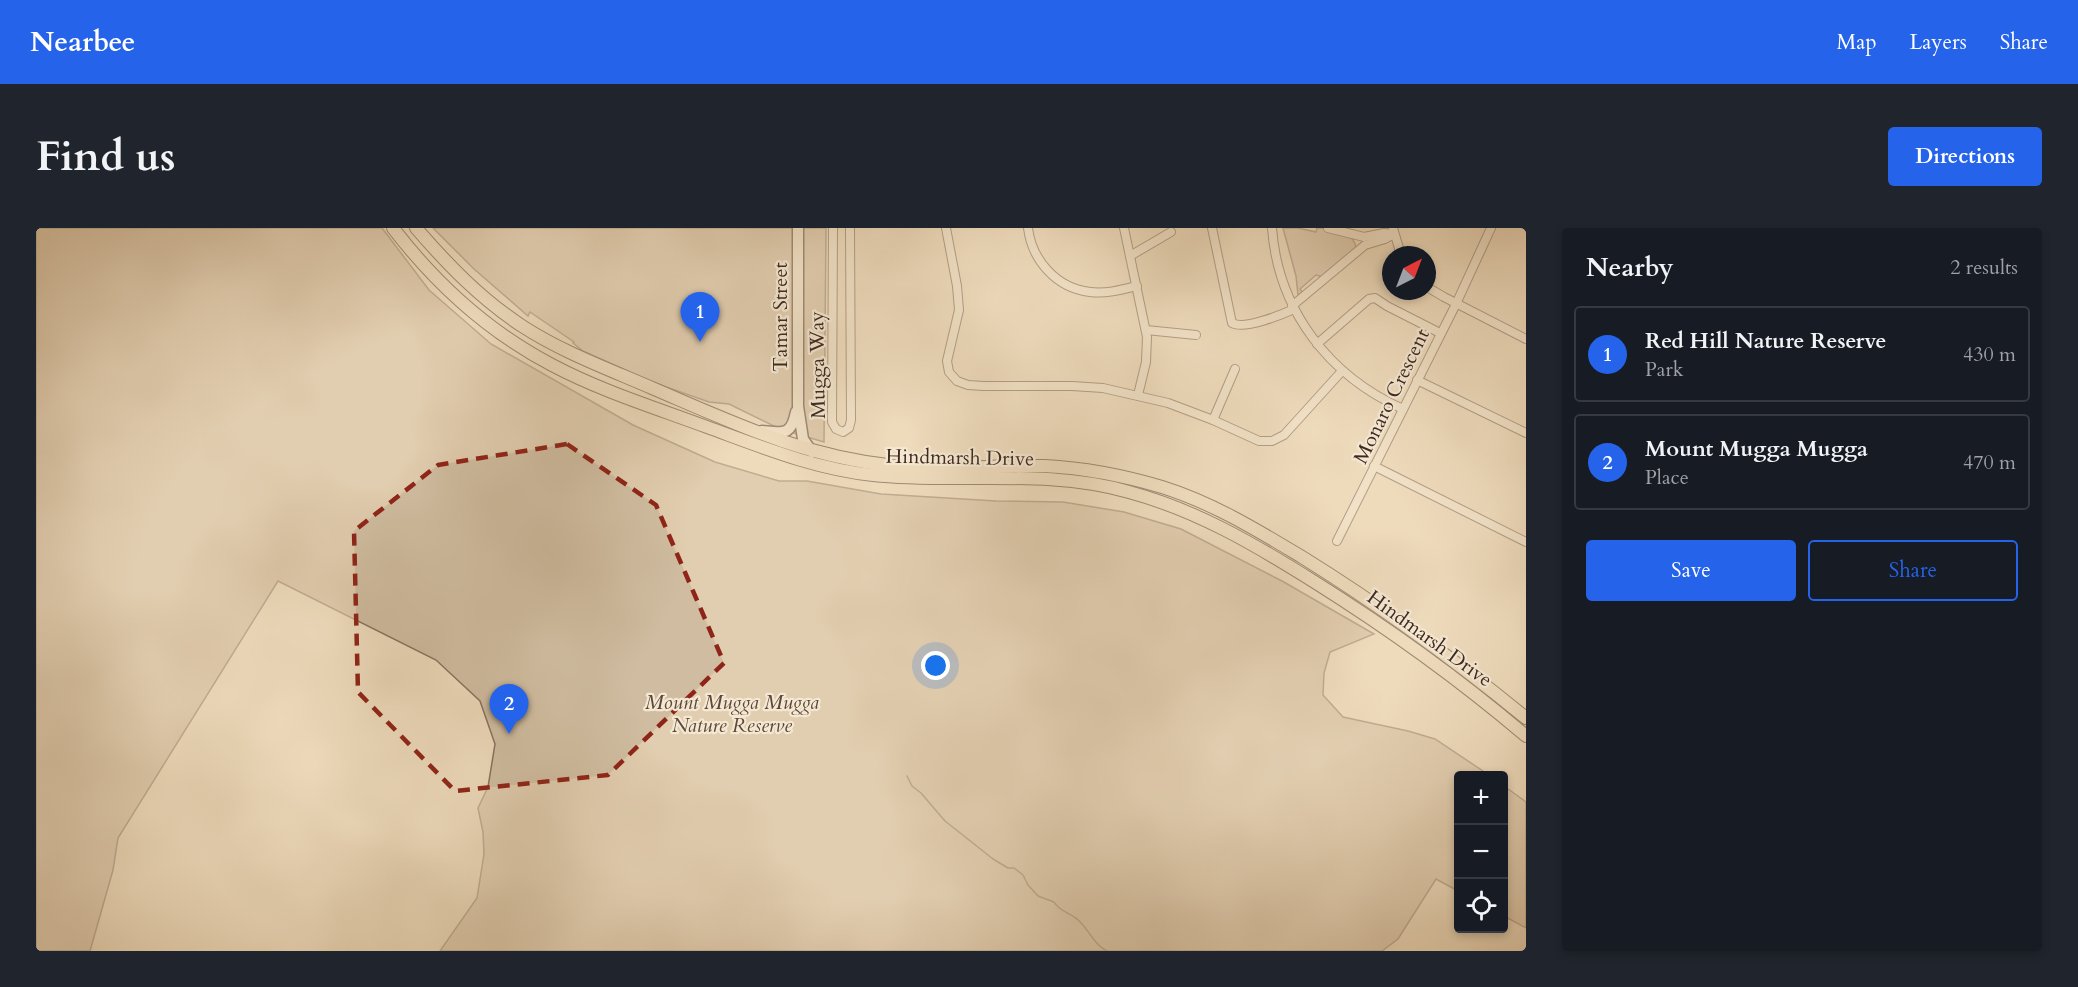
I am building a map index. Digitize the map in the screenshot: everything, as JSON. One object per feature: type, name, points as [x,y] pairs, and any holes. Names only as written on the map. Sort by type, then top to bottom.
[{"type":"main road","name":"Hindmarsh Drive","points":[[393,228],[427,271],[456,298],[489,325],[552,366],[602,388],[761,448],[821,466],[870,475],[916,478],[1014,477],[1074,481],[1127,491],[1202,517],[1248,541],[1368,616],[1467,688],[1526,736]]},
{"type":"main road","name":"Hindmarsh Drive","points":[[416,228],[469,284],[524,327],[570,353],[749,429],[812,452],[878,464],[926,468],[1035,466],[1070,468],[1116,476],[1186,495],[1245,524],[1345,585],[1445,654],[1526,718]]},
{"type":"main road","name":"Tamar Street","points":[[798,228],[798,406],[803,439],[812,452]]},
{"type":"main road","name":"Tamar Street","points":[[749,429],[779,433],[788,431],[793,424],[798,406]]},
{"type":"street","name":"Mugga Way","points":[[833,228],[832,422],[836,429],[843,432],[849,428],[851,420],[850,228]]},
{"type":"street","points":[[946,228],[957,286],[958,310],[946,361],[949,372],[957,381],[968,386],[1089,387],[1138,395],[1168,403],[1213,420],[1259,441],[1275,440],[1286,433],[1342,371]]},
{"type":"street","points":[[1028,228],[1041,264],[1055,278],[1069,286],[1095,293],[1119,291],[1137,286]]},
{"type":"street","points":[[1124,228],[1146,330],[1147,355],[1138,395]]},
{"type":"street","points":[[1212,228],[1232,323],[1239,326],[1278,317],[1293,307],[1365,245],[1385,239],[1393,231]]},
{"type":"street","points":[[1272,228],[1280,272],[1293,307],[1317,344],[1342,371],[1371,392],[1403,409]]},
{"type":"street","points":[[1329,228],[1364,237],[1393,231]]},
{"type":"street","name":"Monaro Crescent","points":[[1337,541],[1492,230]]},
{"type":"street","points":[[1393,231],[1398,246]]},
{"type":"street","points":[[1130,256],[1171,232]]},
{"type":"street","points":[[1436,292],[1526,339]]},
{"type":"street","points":[[1317,344],[1372,298],[1377,298],[1387,306],[1440,333]]},
{"type":"street","points":[[1146,330],[1196,334]]},
{"type":"street","points":[[1213,420],[1235,369]]},
{"type":"street","points":[[1417,380],[1526,434]]},
{"type":"street","points":[[1374,466],[1526,542]]},
{"type":"highlighted area","points":[[567,444],[656,505],[724,663],[608,775],[455,791],[358,692],[354,531],[438,465]]},
{"type":"green space","name":"Mount Mugga Mugga Nature Reserve","points":[[36,228],[382,228],[429,290],[491,344],[633,425],[715,462],[779,481],[807,481],[881,494],[996,501],[1063,502],[1124,512],[1181,529],[1282,581],[1374,634],[1330,652],[1324,673],[1323,695],[1343,717],[1435,739],[1483,771],[1454,771],[1454,889],[1436,879],[1398,939],[1382,951],[440,951],[477,898],[484,854],[483,832],[478,808],[488,787],[495,744],[480,701],[436,660],[278,581],[118,838],[113,870],[90,951],[36,951]]},
{"type":"green space","points":[[433,228],[826,228],[824,442],[780,429],[729,404],[709,402],[652,382],[583,351],[574,342],[530,312],[528,316],[474,269]]},
{"type":"green space","points":[[1283,228],[1298,228],[1316,232],[1317,228],[1338,231],[1352,238],[1356,248],[1323,277],[1316,275],[1300,289],[1303,293],[1298,295],[1296,276]]},
{"type":"green space","points":[[1508,789],[1526,802],[1526,928],[1508,918]]},
{"type":"waterway","points":[[907,776],[912,786],[945,821],[993,859],[1008,868],[1014,868],[1023,875],[1038,896],[1054,902],[1059,908],[1077,919],[1107,951]]},
{"type":"place","name":"Red Hill Nature Reserve","points":[[700,342]]},
{"type":"place","name":"Mount Mugga Mugga","points":[[509,734]]}]
